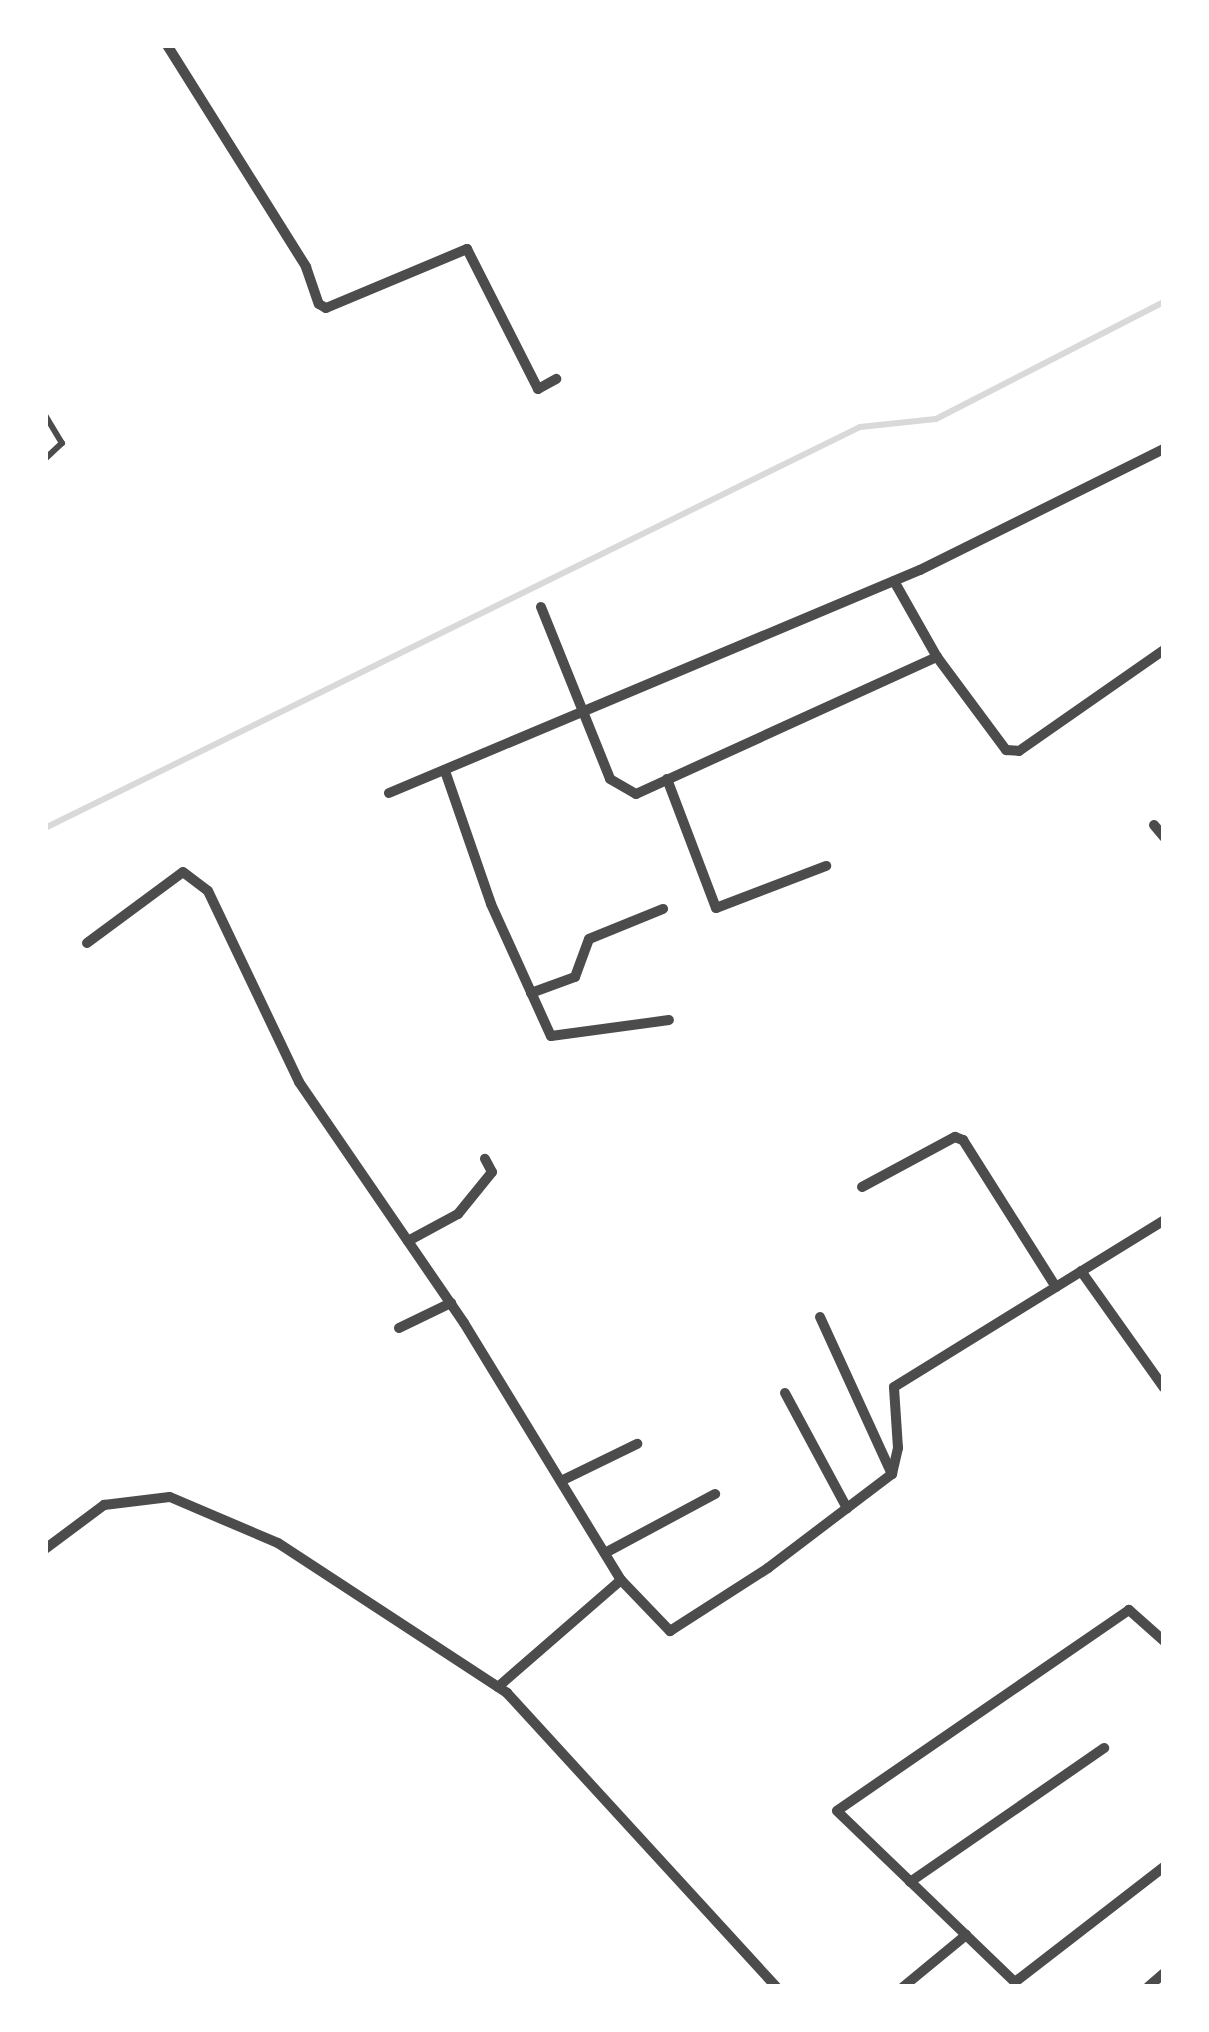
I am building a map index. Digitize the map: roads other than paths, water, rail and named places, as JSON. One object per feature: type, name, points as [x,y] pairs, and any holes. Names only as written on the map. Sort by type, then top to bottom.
[{"type":"street","points":[[167,45],[306,267],[319,304],[326,308],[468,250],[538,389],[556,380]]},
{"type":"street","points":[[388,794],[894,581],[1164,449]]},
{"type":"street","points":[[894,581],[937,657],[1006,750],[1019,752],[1164,650]]},
{"type":"street","points":[[541,607],[582,713],[621,788],[636,794],[937,657]]},
{"type":"street","points":[[445,771],[490,904],[551,1036],[668,1020]]},
{"type":"street","points":[[667,779],[716,908],[826,866]]},
{"type":"street","points":[[1154,825],[1164,836]]},
{"type":"street","points":[[88,943],[183,872],[208,891],[299,1082],[451,1304],[621,1580],[670,1632],[892,1474],[898,1448],[894,1386],[1164,1220]]},
{"type":"street","points":[[531,993],[575,977],[590,940],[663,908]]},
{"type":"street","points":[[862,1187],[955,1137],[963,1140],[1056,1286]]},
{"type":"street","points":[[408,1241],[458,1214],[492,1172],[485,1159]]},
{"type":"street","points":[[1081,1272],[1164,1388]]},
{"type":"street","points":[[399,1328],[451,1304]]},
{"type":"street","points":[[820,1317],[892,1474]]},
{"type":"street","points":[[784,1394],[847,1508]]},
{"type":"street","points":[[561,1482],[637,1444]]},
{"type":"street","points":[[605,1553],[716,1494]]},
{"type":"street","points":[[45,1549],[104,1505],[170,1497],[278,1542],[498,1687],[776,1987]]},
{"type":"street","points":[[498,1687],[621,1580]]},
{"type":"street","points":[[1164,1642],[1129,1610],[837,1811],[1012,1984],[1164,1867]]},
{"type":"street","points":[[910,1882],[1104,1748]]},
{"type":"street","points":[[903,1987],[966,1936]]},
{"type":"street","points":[[1148,1987],[1164,1974]]},
{"type":"lane","points":[[45,415],[62,443],[45,459]]},
{"type":"waterway","points":[[45,828],[860,427],[936,419],[1164,302]]}]
